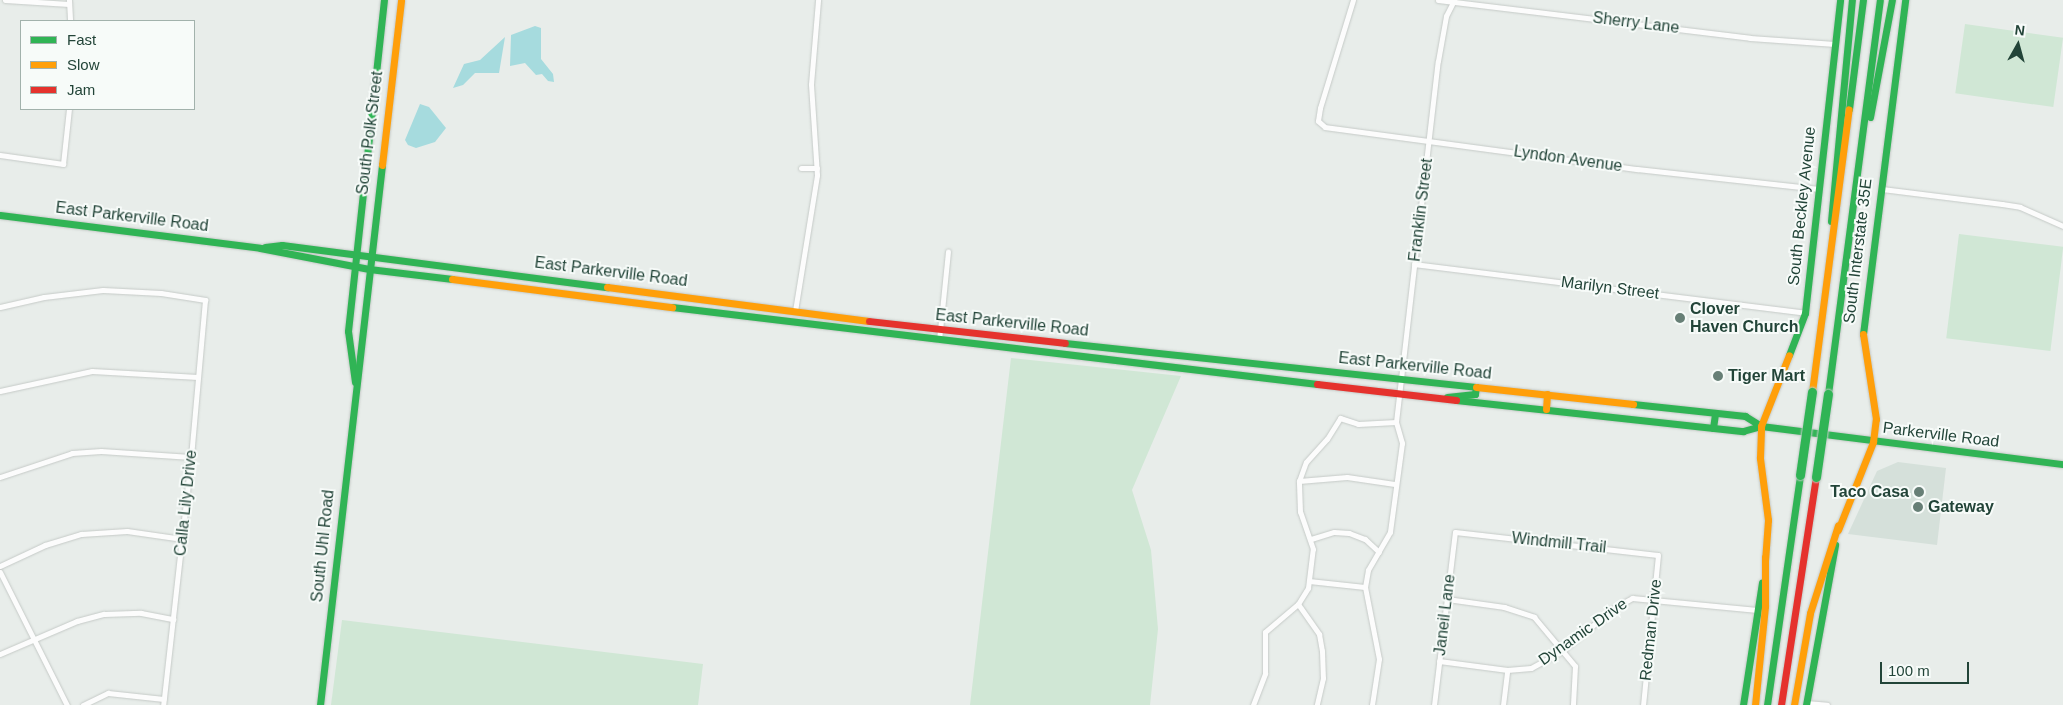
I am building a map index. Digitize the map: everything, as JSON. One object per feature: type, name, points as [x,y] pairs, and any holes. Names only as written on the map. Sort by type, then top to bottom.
[{"type":"main road","name":"South Polk Street","points":[[353,267],[384,0]]},
{"type":"main road","name":"South Polk Street","points":[[369,269],[401,0]]},
{"type":"main road","name":"South Beckley Avenue","points":[[1743,705],[1765,557],[1768,511],[1760,458],[1761,426],[1805,312],[1840,0]]},
{"type":"main road","points":[[1831,258],[1831,206],[1852,0]]},
{"type":"main road","points":[[1767,705],[1831,258],[1864,0]]},
{"type":"main road","points":[[1781,705],[1828,394],[1880,0]]},
{"type":"main road","points":[[1860,161],[1892,0]]},
{"type":"main road","name":"South Interstate 35E","points":[[1806,704],[1838,525],[1874,442],[1876,419],[1864,330],[1905,0]]},
{"type":"main road","name":"East Parkerville Road","points":[[0,215],[260,248],[353,267],[720,312],[795,316],[940,330],[1547,394],[1746,416],[1761,426]]},
{"type":"main road","name":"East Parkerville Road","points":[[260,248],[282,245],[596,285],[722,302],[939,340],[1091,359],[1400,395],[1713,428],[1743,431],[1761,426],[1815,434]]},
{"type":"main road","name":"South Uhl Road","points":[[353,267],[348,331],[356,390]]},
{"type":"main road","name":"South Uhl Road","points":[[320,705],[369,269]]},
{"type":"main road","points":[[594,296],[596,285]]},
{"type":"main road","points":[[720,312],[722,302]]},
{"type":"main road","points":[[1091,359],[1093,347]]},
{"type":"main road","points":[[1429,398],[1475,394],[1476,387]]},
{"type":"main road","points":[[1546,409],[1547,394]]},
{"type":"main road","points":[[1713,428],[1714,413]]},
{"type":"main road","name":"Parkerville Road","points":[[1815,434],[2063,464]]},
{"type":"main road","points":[[1794,705],[1810,613],[1838,525]]},
{"type":"main road","points":[[1755,705],[1765,606],[1765,557]]},
{"type":"street","points":[[5,0],[69,2],[70,20]]},
{"type":"street","points":[[795,316],[805,266],[817,168],[811,84],[818,0]]},
{"type":"street","name":"Lyndon Avenue","points":[[1353,0],[1325,85],[1318,121],[1337,130],[1819,189]]},
{"type":"street","name":"Sherry Lane","points":[[1438,0],[1750,38],[1835,44]]},
{"type":"street","name":"Franklin Street","points":[[1396,422],[1438,61],[1446,16],[1454,1]]},
{"type":"street","points":[[0,155],[64,164],[69,110]]},
{"type":"street","points":[[801,168],[817,168]]},
{"type":"street","points":[[1882,189],[2002,204],[2020,208],[2063,226]]},
{"type":"street","points":[[939,340],[948,252]]},
{"type":"street","name":"Marilyn Street","points":[[1414,264],[1805,312]]},
{"type":"street","name":"Calla Lily Drive","points":[[0,307],[44,296],[103,290],[161,293],[205,300],[192,457],[163,702]]},
{"type":"street","points":[[0,391],[92,371],[198,377]]},
{"type":"street","points":[[1253,705],[1265,673],[1265,632],[1298,604],[1309,581],[1313,549],[1299,505],[1299,481],[1306,462],[1327,439],[1340,418],[1358,424],[1396,422],[1402,443],[1394,484],[1395,510],[1390,532],[1368,570],[1365,587],[1379,659],[1372,705]]},
{"type":"street","points":[[0,477],[72,453],[102,450],[192,457]]},
{"type":"street","points":[[1299,481],[1347,477],[1394,484]]},
{"type":"street","points":[[0,566],[45,545],[81,534],[127,531],[182,539]]},
{"type":"street","points":[[1310,539],[1334,532],[1350,533],[1365,539],[1378,552]]},
{"type":"street","name":"Janeil Lane","points":[[1434,705],[1455,532],[1461,532]]},
{"type":"street","name":"Windmill Trail","points":[[1461,532],[1658,556]]},
{"type":"street","name":"Redman Drive","points":[[1643,705],[1656,600],[1658,556]]},
{"type":"street","points":[[0,572],[67,705]]},
{"type":"street","points":[[1309,581],[1365,587]]},
{"type":"street","name":"Dynamic Drive","points":[[1439,661],[1507,670],[1531,668],[1563,650],[1624,602],[1632,598],[1757,610]]},
{"type":"street","points":[[1446,599],[1526,612],[1563,650],[1577,674],[1573,705]]},
{"type":"street","points":[[1298,604],[1318,634],[1322,651],[1323,678],[1317,705]]},
{"type":"street","points":[[0,654],[35,641],[77,621],[104,614],[141,613],[173,619]]},
{"type":"street","points":[[1503,705],[1507,670]]},
{"type":"street","points":[[83,705],[108,693],[163,702]]},
{"type":"street","points":[[1806,704],[1827,705]]},
{"type":"shaded area","points":[[1898,462],[1946,468],[1937,545],[1848,534],[1877,471]]},
{"type":"green space","points":[[1965,24],[2063,38],[2053,107],[1955,93]]},
{"type":"green space","points":[[1959,234],[2063,247],[2050,351],[1946,338]]},
{"type":"green space","points":[[1011,358],[1181,376],[1132,490],[1151,550],[1158,629],[1150,705],[970,705]]},
{"type":"green space","points":[[342,620],[703,664],[698,705],[331,705]]},
{"type":"water","points":[[535,26],[541,28],[541,59],[553,74],[554,82],[548,81],[542,74],[536,75],[525,63],[510,66],[511,35]]},
{"type":"water","points":[[505,37],[499,73],[475,73],[463,85],[453,88],[464,64],[480,60]]},
{"type":"water","points":[[420,104],[429,107],[446,128],[435,142],[416,148],[408,145],[405,140]]},
{"type":"traffic: fast","points":[[355,382],[348,331],[384,0]]},
{"type":"traffic: fast","points":[[1789,355],[1805,313],[1840,0]]},
{"type":"traffic: fast","points":[[1831,221],[1852,0]]},
{"type":"traffic: fast","points":[[1849,109],[1863,0]]},
{"type":"traffic: fast","points":[[1828,394],[1880,0]]},
{"type":"traffic: fast","points":[[1870,117],[1892,0]]},
{"type":"traffic: fast","points":[[1863,334],[1905,0]]},
{"type":"traffic: fast","points":[[320,705],[382,165]]},
{"type":"traffic: fast","points":[[0,215],[260,248],[369,269],[452,279]]},
{"type":"traffic: fast","points":[[265,247],[282,245],[607,287]]},
{"type":"traffic: fast","points":[[672,307],[1317,384]]},
{"type":"traffic: fast","points":[[1065,343],[1476,387]]},
{"type":"traffic: fast","points":[[1447,397],[1475,394],[1476,387]]},
{"type":"traffic: fast","points":[[1800,475],[1812,392]]},
{"type":"traffic: fast","points":[[1816,477],[1828,394]]},
{"type":"traffic: fast","points":[[1456,400],[1743,431],[1761,426],[2063,464]]},
{"type":"traffic: fast","points":[[1633,404],[1745,416],[1761,426]]},
{"type":"traffic: fast","points":[[1713,428],[1715,413]]},
{"type":"traffic: fast","points":[[1767,705],[1800,475]]},
{"type":"traffic: fast","points":[[1806,705],[1835,545]]},
{"type":"traffic: fast","points":[[1743,705],[1762,582]]},
{"type":"traffic: slow","points":[[382,165],[401,0]]},
{"type":"traffic: slow","points":[[1812,392],[1849,109]]},
{"type":"traffic: slow","points":[[452,279],[672,307]]},
{"type":"traffic: slow","points":[[607,287],[869,321]]},
{"type":"traffic: slow","points":[[1838,530],[1873,442],[1876,419],[1863,334]]},
{"type":"traffic: slow","points":[[1765,561],[1768,520],[1760,458],[1761,426],[1789,355]]},
{"type":"traffic: slow","points":[[1476,387],[1633,404]]},
{"type":"traffic: slow","points":[[1546,409],[1547,394]]},
{"type":"traffic: slow","points":[[1794,705],[1810,613],[1838,525]]},
{"type":"traffic: slow","points":[[1755,705],[1765,606],[1765,557]]},
{"type":"traffic: jam","points":[[869,321],[1065,343]]},
{"type":"traffic: jam","points":[[1317,384],[1456,400]]},
{"type":"traffic: jam","points":[[1781,705],[1816,477]]},
{"type":"place","name":"Clover Haven Church","points":[[1680,318]]},
{"type":"place","name":"Tiger Mart","points":[[1718,376]]},
{"type":"place","name":"Taco Casa","points":[[1919,492]]},
{"type":"place","name":"Gateway","points":[[1918,507]]}]
